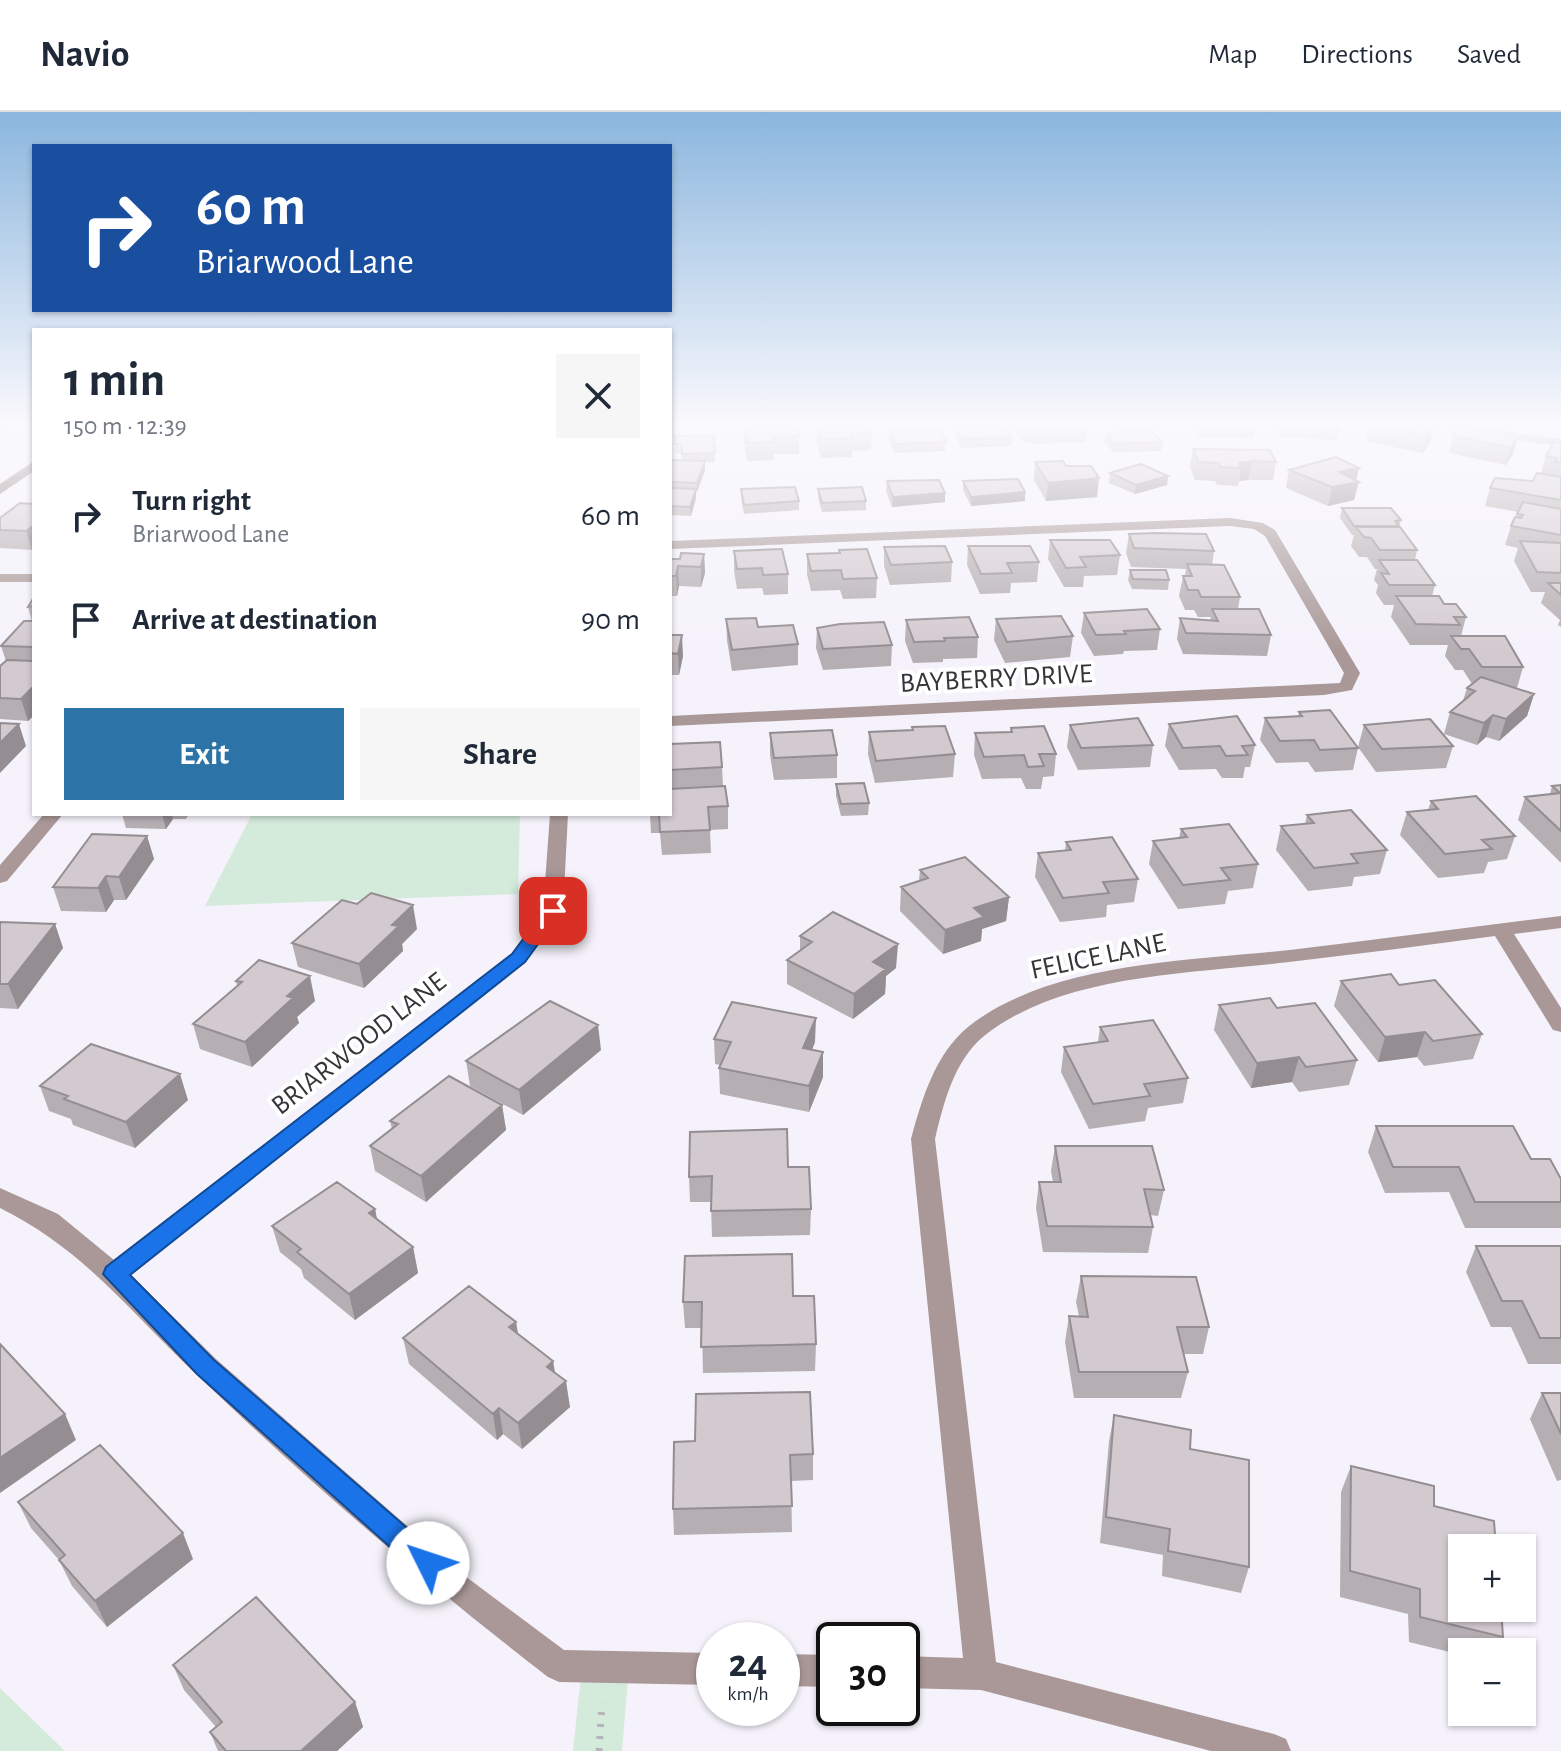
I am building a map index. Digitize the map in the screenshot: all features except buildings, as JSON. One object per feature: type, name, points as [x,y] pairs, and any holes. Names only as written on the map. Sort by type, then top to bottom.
[{"type":"street","name":"BAYBERRY DRIVE","points":[[672,545],[1230,522],[1258,526],[1270,533],[1352,673],[1346,687],[1324,690],[672,721]]},
{"type":"street","points":[[0,578],[32,578]]},
{"type":"street","points":[[0,877],[52,816]]},
{"type":"street","name":"BRIARWOOD LANE","points":[[114,1274],[518,958],[553,911],[559,816]]},
{"type":"street","name":"FELICE LANE","points":[[981,1674],[923,1139],[941,1075],[974,1033],[1004,1012],[1037,997],[1123,977],[1561,922]]},
{"type":"street","points":[[1501,929],[1561,1025]]},
{"type":"street","points":[[0,1197],[49,1221],[114,1274],[206,1367],[450,1583],[559,1666],[696,1669]]},
{"type":"street","points":[[920,1672],[981,1674],[1274,1751]]},
{"type":"path","points":[[599,1751],[604,1666]]},
{"type":"green space","points":[[251,816],[520,816],[518,894],[205,906]]},
{"type":"green space","points":[[582,1666],[629,1667],[622,1751],[573,1751]]},
{"type":"green space","points":[[0,1688],[65,1751],[0,1751]]},
{"type":"route","points":[[428,1563],[206,1367],[114,1274],[518,958],[553,911]]}]
